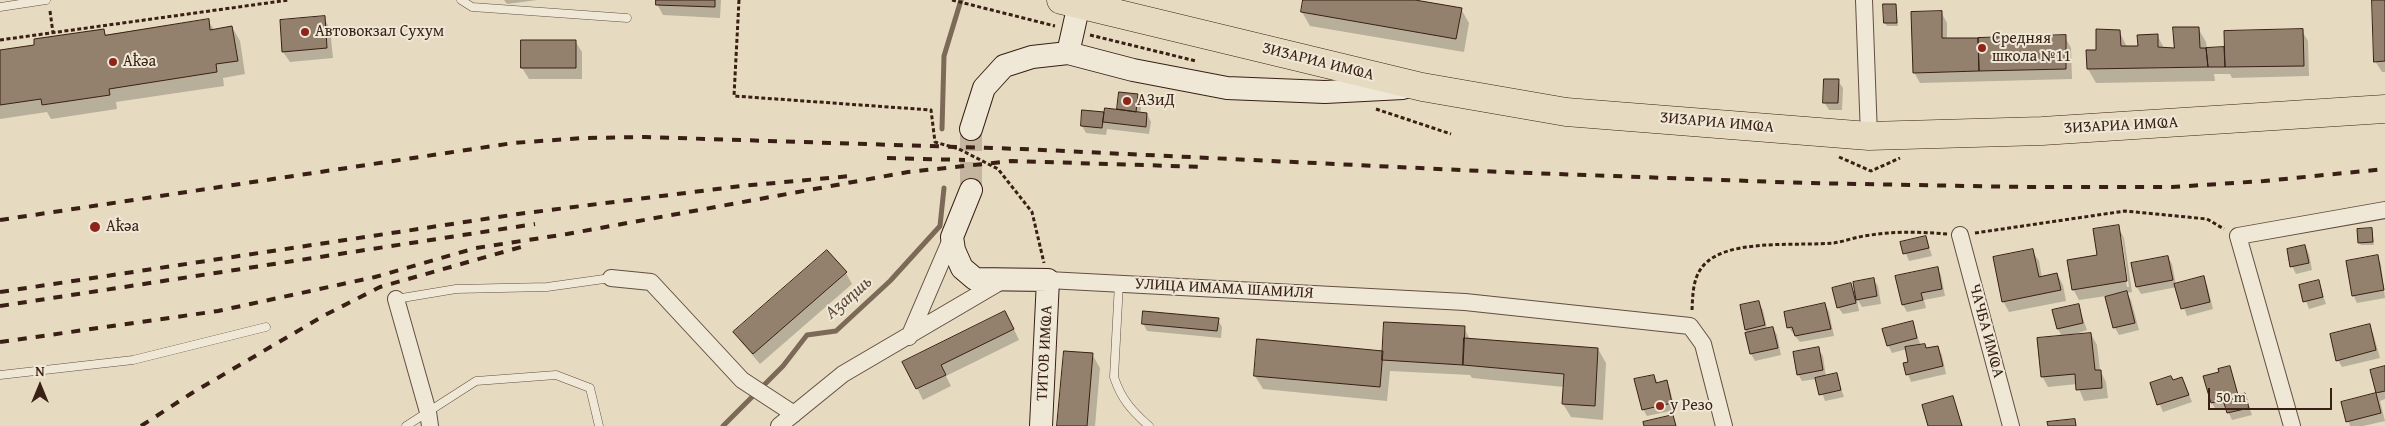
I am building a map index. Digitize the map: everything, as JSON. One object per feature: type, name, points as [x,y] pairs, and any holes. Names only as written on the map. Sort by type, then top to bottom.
[{"type":"highway","name":"ӠИӠАРИА ИМҨА","points":[[1070,2],[1422,86],[1566,112],[1869,136],[2042,131],[2385,109]]},
{"type":"street","points":[[1864,0],[1869,136]]},
{"type":"street","points":[[1068,53],[1070,2]]},
{"type":"street","points":[[971,129],[984,88],[1004,66],[1032,57],[1068,53],[1133,70],[1227,88],[1325,92],[1422,86]]},
{"type":"street","points":[[909,337],[971,190]]},
{"type":"street","points":[[2292,426],[2238,236],[2385,210]]},
{"type":"street","name":"ЧАЧБА ИМҨА","points":[[1960,235],[2011,426]]},
{"type":"street","name":"УЛИЦА ИМАМА ШАМИЛЯ","points":[[952,237],[954,250],[962,268],[975,279],[1048,280],[1465,302],[1690,326]]},
{"type":"street","points":[[611,278],[651,282],[742,380],[794,414]]},
{"type":"street","points":[[780,426],[843,374],[1005,279]]},
{"type":"street","name":"ТИТОВ ИМҨА","points":[[1041,426],[1048,280]]},
{"type":"street","points":[[396,299],[429,419]]},
{"type":"street","points":[[1690,326],[1704,344],[1724,426]]},
{"type":"lane","points":[[461,0],[472,7],[627,18]]},
{"type":"lane","points":[[0,7],[48,4]]},
{"type":"lane","points":[[396,299],[456,290],[546,287],[611,278]]},
{"type":"lane","points":[[1119,284],[1114,376],[1118,391],[1128,406],[1149,426]]},
{"type":"lane","points":[[0,375],[133,360],[266,327]]},
{"type":"lane","points":[[406,426],[429,419],[476,381],[556,375],[590,388],[599,426]]},
{"type":"path","points":[[0,40],[288,0]]},
{"type":"path","points":[[740,0],[734,96],[931,110],[934,142],[959,149],[998,169],[1032,212],[1048,280]]},
{"type":"path","points":[[952,0],[971,5]]},
{"type":"path","points":[[48,4],[53,33]]},
{"type":"path","points":[[1839,157],[1871,171],[1901,158]]},
{"type":"path","points":[[1690,326],[1693,284],[1699,270],[1714,257],[1753,247],[1836,242],[1869,235],[1905,231],[1960,235],[2124,211],[2207,219],[2238,236]]},
{"type":"building","points":[[656,0],[715,0],[715,7],[656,5]]},
{"type":"building","points":[[1303,0],[1415,0],[1462,8],[1456,39],[1301,12]]},
{"type":"building","points":[[2372,0],[2385,0],[2385,61],[2374,62]]},
{"type":"building","points":[[1883,4],[1896,4],[1897,23],[1884,23]]},
{"type":"building","points":[[1942,11],[1942,38],[1978,38],[1979,71],[1913,73],[1911,12]]},
{"type":"building","points":[[325,16],[327,48],[282,52],[280,20]]},
{"type":"building","name":"Аҟәа","points":[[209,19],[210,30],[232,26],[238,61],[216,64],[217,72],[109,89],[110,95],[42,105],[41,99],[0,105],[0,50],[34,45],[34,39],[104,29],[105,35]]},
{"type":"building","points":[[2173,27],[2199,27],[2200,48],[2206,48],[2208,67],[2087,69],[2086,50],[2096,50],[2096,29],[2120,30],[2121,46],[2138,46],[2137,35],[2158,34],[2158,47],[2174,48]]},
{"type":"building","points":[[2303,29],[2304,66],[2225,67],[2224,31]]},
{"type":"building","points":[[2066,35],[2066,69],[1979,71],[1978,38]]},
{"type":"building","points":[[521,40],[576,40],[576,68],[521,68]]},
{"type":"building","points":[[2224,47],[2225,67],[2208,67],[2206,48]]},
{"type":"building","points":[[1824,79],[1839,79],[1838,103],[1823,103]]},
{"type":"building","points":[[1119,92],[1138,94],[1136,112],[1117,109]]},
{"type":"building","points":[[1105,108],[1147,113],[1146,127],[1103,122]]},
{"type":"building","points":[[1082,110],[1104,112],[1102,128],[1081,126]]},
{"type":"building","points":[[2119,225],[2127,281],[2072,290],[2067,260],[2097,255],[2093,229]]},
{"type":"building","points":[[2372,228],[2373,242],[2358,243],[2357,229]]},
{"type":"building","points":[[1926,236],[1929,248],[1903,254],[1900,242]]},
{"type":"building","points":[[2305,245],[2309,263],[2290,267],[2287,249]]},
{"type":"building","points":[[2033,249],[2039,277],[2057,273],[2061,290],[2002,302],[1993,257]]},
{"type":"building","points":[[827,250],[847,272],[753,354],[733,332]]},
{"type":"building","points":[[2378,255],[2384,290],[2352,296],[2346,261]]},
{"type":"building","points":[[2168,256],[2173,280],[2136,287],[2131,263]]},
{"type":"building","points":[[1938,267],[1942,289],[1921,293],[1923,300],[1902,305],[1895,276]]},
{"type":"building","points":[[2204,276],[2210,302],[2181,309],[2174,284]]},
{"type":"building","points":[[1874,278],[1877,296],[1856,300],[1853,282]]},
{"type":"building","points":[[2319,280],[2323,297],[2303,302],[2299,285]]},
{"type":"building","points":[[1851,283],[1856,303],[1837,308],[1832,288]]},
{"type":"building","points":[[2127,291],[2135,323],[2113,328],[2105,297]]},
{"type":"building","points":[[1759,301],[1765,325],[1745,330],[1740,305]]},
{"type":"building","points":[[1825,303],[1831,329],[1795,336],[1792,327],[1787,328],[1784,312]]},
{"type":"building","points":[[2079,304],[2083,323],[2057,329],[2052,310]]},
{"type":"building","points":[[1005,311],[1014,329],[941,365],[946,375],[916,389],[902,362]]},
{"type":"building","points":[[1143,311],[1219,318],[1217,331],[1142,324]]},
{"type":"building","points":[[1913,321],[1917,338],[1887,346],[1882,329]]},
{"type":"building","points":[[1384,322],[1465,326],[1463,365],[1382,360]]},
{"type":"building","points":[[2370,324],[2376,350],[2336,361],[2330,334]]},
{"type":"building","points":[[1773,327],[1778,348],[1750,354],[1745,333]]},
{"type":"building","points":[[2091,333],[2095,370],[2101,370],[2102,388],[2076,390],[2075,374],[2041,377],[2037,338]]},
{"type":"building","points":[[1464,338],[1598,348],[1595,406],[1562,404],[1564,374],[1463,365]]},
{"type":"building","points":[[1257,339],[1383,351],[1380,387],[1254,376]]},
{"type":"building","points":[[1925,344],[1926,348],[1938,346],[1943,366],[1906,375],[1903,363],[1908,362],[1905,347]]},
{"type":"building","points":[[1819,347],[1823,370],[1797,375],[1793,352]]},
{"type":"building","points":[[1064,351],[1093,353],[1087,426],[1057,426]]},
{"type":"building","points":[[2230,366],[2238,395],[2245,393],[2249,408],[2227,413],[2223,400],[2211,403],[2203,376],[2219,372],[2218,369]]},
{"type":"building","points":[[2385,366],[2385,391],[2376,393],[2370,370]]},
{"type":"building","points":[[1837,373],[1841,390],[1819,395],[1815,378]]},
{"type":"building","points":[[1654,375],[1656,383],[1667,380],[1672,403],[1642,410],[1634,379]]},
{"type":"building","points":[[2171,376],[2173,380],[2182,377],[2189,395],[2157,405],[2150,383]]},
{"type":"building","points":[[2376,393],[2381,413],[2346,422],[2341,402]]},
{"type":"building","points":[[1953,396],[1962,426],[1928,426],[1922,405]]},
{"type":"building","points":[[1673,415],[1676,426],[1644,426],[1643,422]]},
{"type":"building","points":[[2075,419],[2076,426],[2048,426],[2047,422]]},
{"type":"waterway","name":"Аӡаԥшь","points":[[942,129],[944,56],[961,0]]},
{"type":"waterway","name":"Аӡаԥшь","points":[[723,426],[783,366],[807,335],[836,331],[890,281],[940,226],[944,188]]},
{"type":"tunnel","points":[[971,129],[971,190]]},
{"type":"railway","points":[[0,220],[513,143],[583,138],[645,137],[1022,149],[1502,172],[1806,183],[2025,187],[2172,187],[2264,181],[2385,169]]},
{"type":"railway","points":[[887,158],[965,160]]},
{"type":"railway","points":[[0,342],[218,311],[375,277],[476,248],[567,234],[908,172],[1012,161],[1206,167]]},
{"type":"railway","points":[[0,292],[518,214],[741,186],[851,176]]},
{"type":"railway","points":[[0,306],[535,224]]},
{"type":"railway","points":[[141,426],[192,393],[325,315],[380,287],[521,247]]},
{"type":"place","name":"Автовокзал Сухум","points":[[305,32]]},
{"type":"place","name":"Средняя школа №11","points":[[1982,48]]},
{"type":"place","name":"Аҟәа","points":[[113,62]]},
{"type":"place","name":"АЗиД","points":[[1127,101]]},
{"type":"place","name":"Аҟəа","points":[[95,227]]},
{"type":"place","name":"у Резо","points":[[1660,406]]}]
